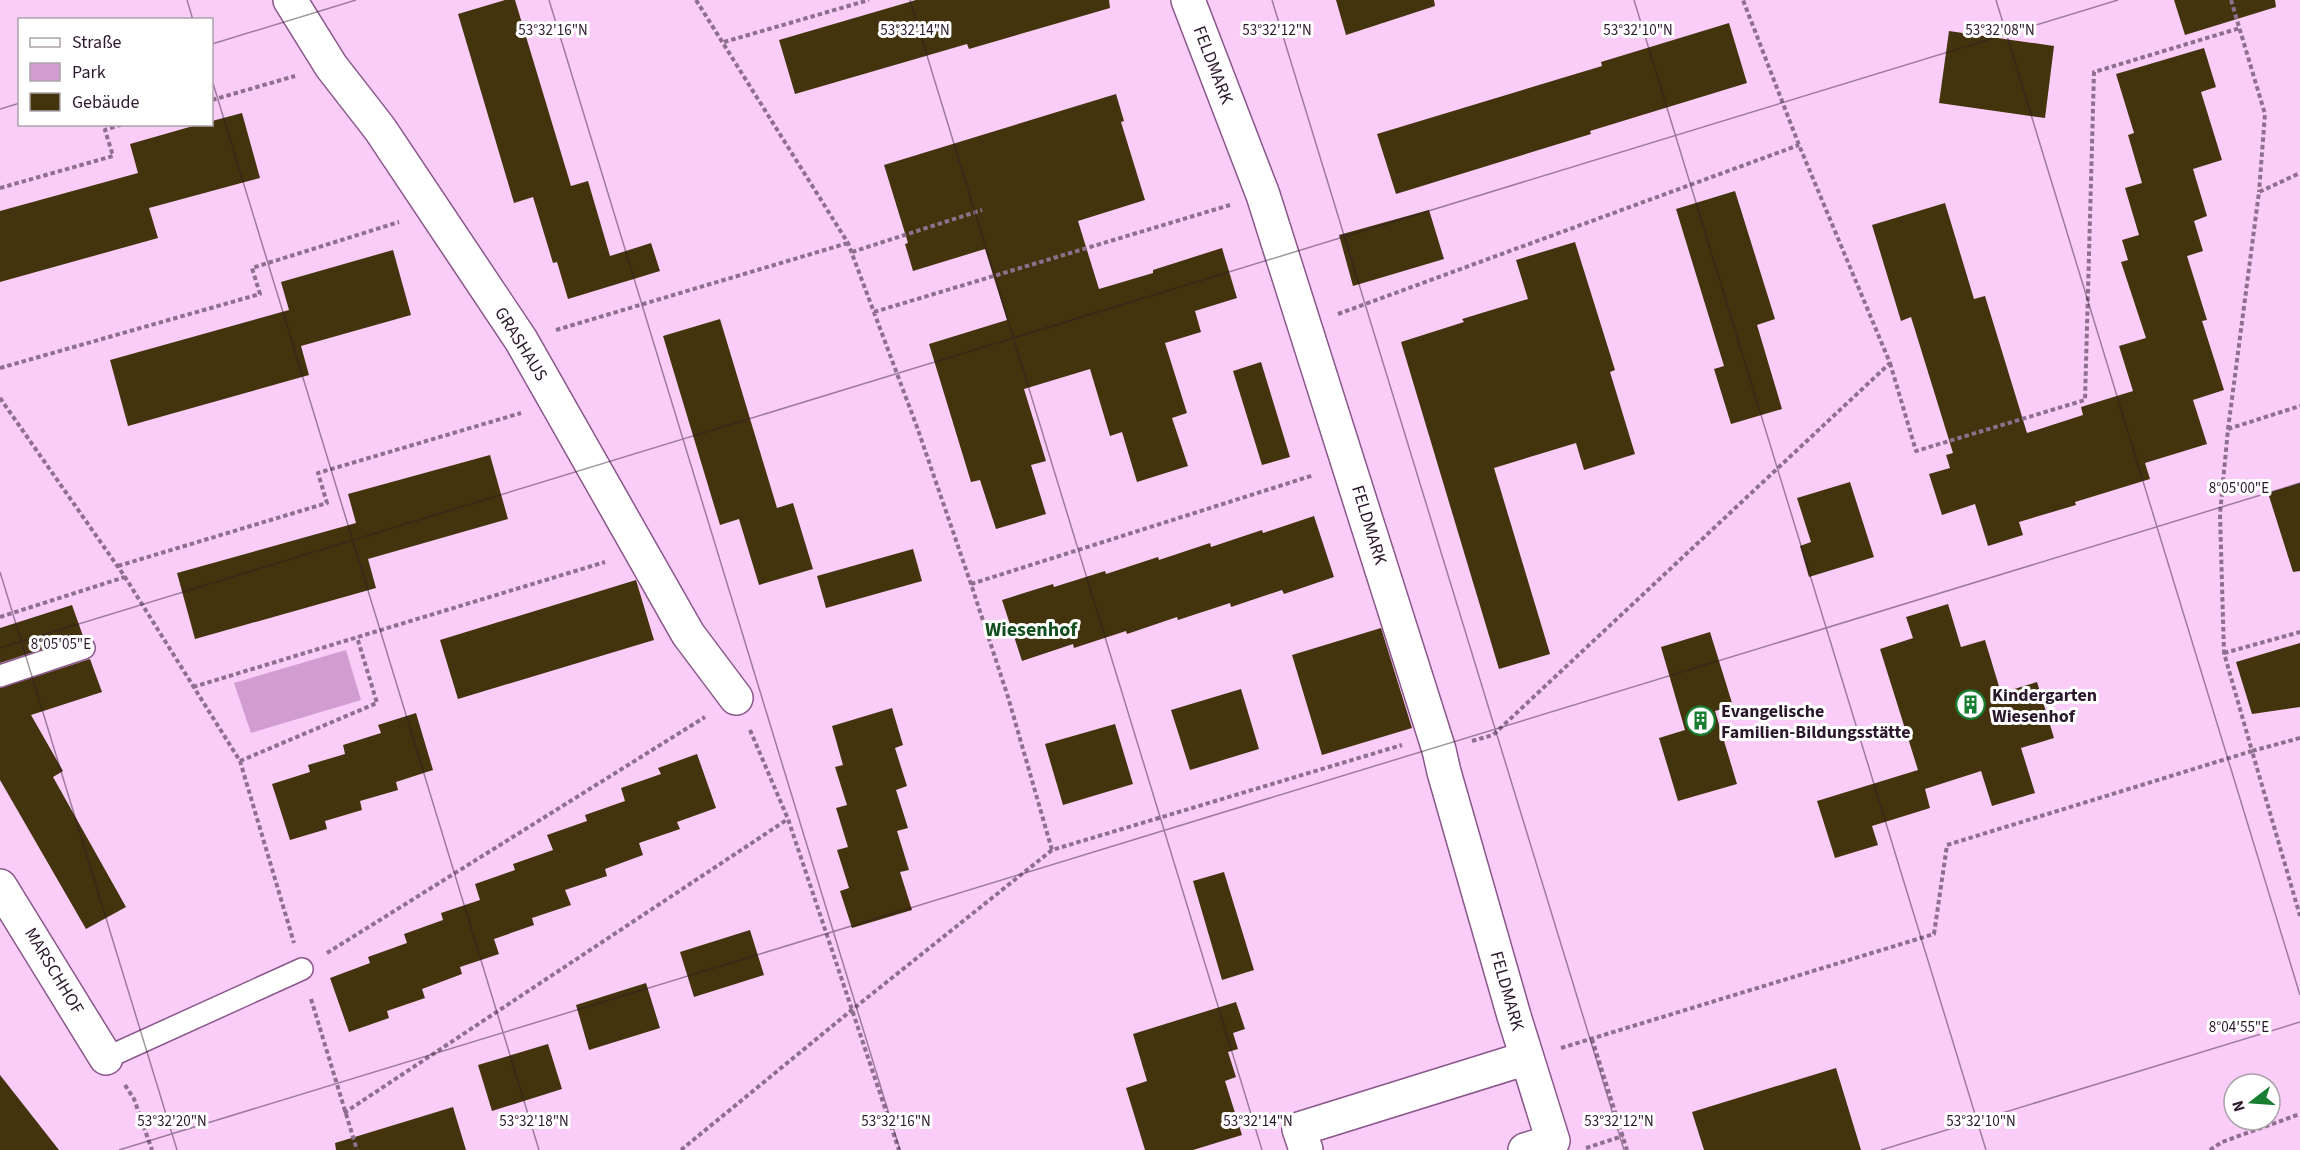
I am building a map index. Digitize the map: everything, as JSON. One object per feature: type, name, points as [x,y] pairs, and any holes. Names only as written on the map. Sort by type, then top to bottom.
[{"type":"street","name":"GRASHAUS","points":[[290,0],[331,66],[380,129],[521,340],[688,634],[736,698]]},
{"type":"street","name":"FELDMARK","points":[[1188,0],[1263,195],[1437,743],[1553,1141],[1525,1150]]},
{"type":"street","name":"MARSCHHOF","points":[[0,886],[106,1058]]},
{"type":"street","points":[[1306,1150],[1299,1129],[1527,1058]]},
{"type":"lane","points":[[0,676],[84,648]]},
{"type":"lane","points":[[106,1058],[302,969]]},
{"type":"path","points":[[696,0],[852,252],[917,427],[1008,697],[1052,850]]},
{"type":"path","points":[[724,42],[869,0]]},
{"type":"path","points":[[1743,0],[1799,145],[1890,363],[1916,452],[2085,400],[2094,72],[2240,28]]},
{"type":"path","points":[[2231,0],[2265,114],[2259,192],[2228,429],[2220,514],[2224,653],[2300,916]]},
{"type":"path","points":[[213,100],[331,66]]},
{"type":"path","points":[[0,188],[113,156],[105,130],[117,126]]},
{"type":"path","points":[[1304,327],[1799,145]]},
{"type":"path","points":[[2259,192],[2300,173]]},
{"type":"path","points":[[874,312],[1263,195]]},
{"type":"path","points":[[852,252],[982,210]]},
{"type":"path","points":[[0,368],[260,294],[252,268],[434,212]]},
{"type":"path","points":[[521,340],[848,243]]},
{"type":"path","points":[[681,1150],[1052,850],[1437,743],[1493,735],[1890,363]]},
{"type":"path","points":[[0,398],[118,566],[240,761],[357,1150]]},
{"type":"path","points":[[118,566],[327,503],[318,473],[556,403]]},
{"type":"path","points":[[2228,429],[2300,406]]},
{"type":"path","points":[[970,584],[1350,464]]},
{"type":"path","points":[[193,687],[641,551]]},
{"type":"path","points":[[0,617],[125,577]]},
{"type":"path","points":[[2224,653],[2300,632]]},
{"type":"path","points":[[240,761],[377,703],[357,637]]},
{"type":"path","points":[[302,969],[736,698],[788,819],[899,1150]]},
{"type":"path","points":[[1527,1058],[1934,934],[1947,845],[2300,738]]},
{"type":"path","points":[[344,1113],[788,819]]},
{"type":"path","points":[[1592,1039],[1627,1150]]},
{"type":"path","points":[[106,1058],[134,1099],[152,1150]]},
{"type":"path","points":[[2210,1150],[2222,1142],[2300,1114]]},
{"type":"path","points":[[1579,1150],[1623,1136]]},
{"type":"green space","points":[[346,650],[361,700],[251,733],[234,683]]},
{"type":"building","points":[[505,0],[515,0],[571,186],[588,181],[610,256],[651,243],[660,271],[568,299],[557,262],[553,263],[533,197],[514,203],[458,14]]},
{"type":"building","points":[[916,0],[1109,0],[1110,8],[969,49],[967,44],[795,94],[779,40]]},
{"type":"building","points":[[1336,0],[1434,0],[1435,6],[1346,35]]},
{"type":"building","points":[[2174,0],[2275,0],[2276,7],[2185,35]]},
{"type":"building","points":[[1729,23],[1747,83],[1396,194],[1377,134],[1602,66],[1601,62]]},
{"type":"building","points":[[1949,31],[2054,46],[2045,118],[1939,103]]},
{"type":"building","points":[[2204,48],[2216,87],[2201,92],[2222,160],[2193,169],[2207,216],[2194,221],[2203,251],[2187,256],[2207,320],[2202,321],[2224,390],[2193,400],[2207,444],[2145,463],[2150,479],[2019,522],[2023,535],[1988,546],[1975,504],[1942,515],[1929,474],[1950,468],[1946,455],[1953,453],[1911,317],[1901,321],[1872,225],[1945,203],[1974,299],[1985,296],[2027,433],[2083,415],[2081,407],[2133,391],[2119,346],[2146,338],[2121,262],[2128,260],[2122,240],[2139,235],[2125,188],[2142,183],[2128,135],[2134,133],[2116,74]]},
{"type":"building","points":[[1116,94],[1124,121],[1121,122],[1145,200],[1078,221],[1099,289],[1153,273],[1153,270],[1222,248],[1237,298],[1195,311],[1201,332],[1165,343],[1187,413],[1172,418],[1188,466],[1137,482],[1122,432],[1110,436],[1090,369],[1024,389],[1046,461],[1031,465],[1046,514],[996,529],[980,480],[971,482],[929,344],[1007,320],[985,249],[913,271],[905,244],[908,243],[884,165]]},
{"type":"building","points":[[242,113],[260,178],[149,208],[158,238],[0,282],[0,211],[138,173],[130,144],[193,126],[213,126],[213,121]]},
{"type":"building","points":[[1735,191],[1775,319],[1757,325],[1782,409],[1731,424],[1714,369],[1724,366],[1676,209]]},
{"type":"building","points":[[1429,210],[1444,259],[1353,286],[1339,235]]},
{"type":"building","points":[[1575,242],[1615,370],[1610,372],[1635,454],[1584,470],[1576,443],[1494,468],[1550,654],[1499,669],[1401,342],[1464,322],[1462,319],[1528,299],[1516,260]]},
{"type":"building","points":[[393,250],[411,315],[301,346],[309,375],[128,426],[110,360],[289,310],[281,282]]},
{"type":"building","points":[[720,319],[777,508],[793,503],[813,569],[759,585],[739,519],[720,525],[663,336]]},
{"type":"building","points":[[1261,362],[1290,457],[1262,465],[1233,371]]},
{"type":"building","points":[[490,455],[508,519],[368,559],[376,588],[195,639],[177,573],[356,523],[348,494]]},
{"type":"building","points":[[1850,482],[1874,557],[1809,577],[1800,546],[1811,542],[1797,498]]},
{"type":"building","points":[[2300,483],[2300,571],[2293,572],[2268,493]]},
{"type":"building","points":[[1314,516],[1334,577],[1284,594],[1282,590],[1231,607],[1230,603],[1178,620],[1177,617],[1127,634],[1126,631],[1074,648],[1073,644],[1022,661],[1002,600],[1105,571],[1106,574],[1158,557],[1159,560],[1210,543],[1211,547],[1262,530],[1263,533]]},
{"type":"building","points":[[913,549],[922,581],[826,608],[817,576]]},
{"type":"building","points":[[636,580],[654,640],[458,699],[440,640]]},
{"type":"building","name":"Kindergarten Wiesenhof","points":[[1948,604],[1961,647],[1985,640],[2001,693],[2037,682],[2054,738],[2021,748],[2035,793],[1992,806],[1981,771],[1925,789],[1930,808],[1872,826],[1878,845],[1835,858],[1817,801],[1918,770],[1880,649],[1913,638],[1906,617]]},
{"type":"building","points":[[72,605],[83,636],[0,663],[0,628]]},
{"type":"building","points":[[1381,628],[1412,728],[1322,755],[1292,655]]},
{"type":"building","name":"Evangelische Familien-Bildungsstätte","points":[[1710,632],[1733,706],[1715,711],[1737,784],[1678,801],[1659,738],[1685,730],[1661,647]]},
{"type":"building","points":[[2300,643],[2300,707],[2252,714],[2236,662]]},
{"type":"building","points":[[90,659],[102,692],[31,715],[63,771],[53,777],[126,907],[86,929],[0,780],[0,688]]},
{"type":"building","points":[[1241,689],[1259,749],[1190,770],[1171,710]]},
{"type":"building","points":[[892,708],[903,745],[895,748],[907,786],[896,790],[908,828],[897,831],[909,870],[900,872],[912,910],[852,928],[840,891],[849,888],[837,850],[848,847],[836,808],[847,805],[835,767],[843,765],[832,726]]},
{"type":"building","points":[[416,713],[433,770],[396,782],[398,790],[360,801],[362,810],[325,821],[327,829],[290,840],[272,784],[310,772],[308,765],[345,754],[343,745],[381,733],[378,725]]},
{"type":"building","points":[[1115,724],[1133,784],[1063,805],[1045,744]]},
{"type":"building","points":[[697,754],[716,808],[677,822],[680,829],[639,843],[643,855],[605,869],[607,876],[565,890],[571,905],[532,918],[534,925],[494,939],[499,954],[460,967],[462,974],[422,989],[425,998],[387,1011],[389,1018],[349,1032],[330,978],[370,963],[368,957],[407,943],[404,934],[443,920],[441,913],[480,900],[475,884],[515,870],[513,864],[553,850],[547,835],[587,821],[585,815],[625,801],[621,788],[661,774],[658,768]]},
{"type":"building","points":[[1224,872],[1254,970],[1222,980],[1193,881]]},
{"type":"building","points":[[750,930],[764,975],[694,997],[680,952]]},
{"type":"building","points":[[646,983],[660,1028],[589,1050],[576,1005]]},
{"type":"building","points":[[1236,1002],[1245,1029],[1233,1033],[1238,1049],[1228,1052],[1236,1077],[1225,1081],[1242,1135],[1193,1150],[1145,1150],[1126,1088],[1147,1081],[1133,1034]]},
{"type":"building","points":[[548,1044],[562,1089],[492,1111],[478,1065]]},
{"type":"building","points":[[1836,1068],[1861,1150],[1704,1150],[1692,1112]]},
{"type":"building","points":[[0,1075],[26,1108],[59,1150],[0,1150]]},
{"type":"building","points":[[453,1107],[466,1150],[336,1150],[335,1143]]},
{"type":"place","name":"Kindergarten Wiesenhof","points":[[1971,705]]},
{"type":"place","name":"Evangelische Familien-Bildungsstätte","points":[[1700,721]]},
{"type":"district","name":"Wiesenhof","points":[[1031,630]]}]
